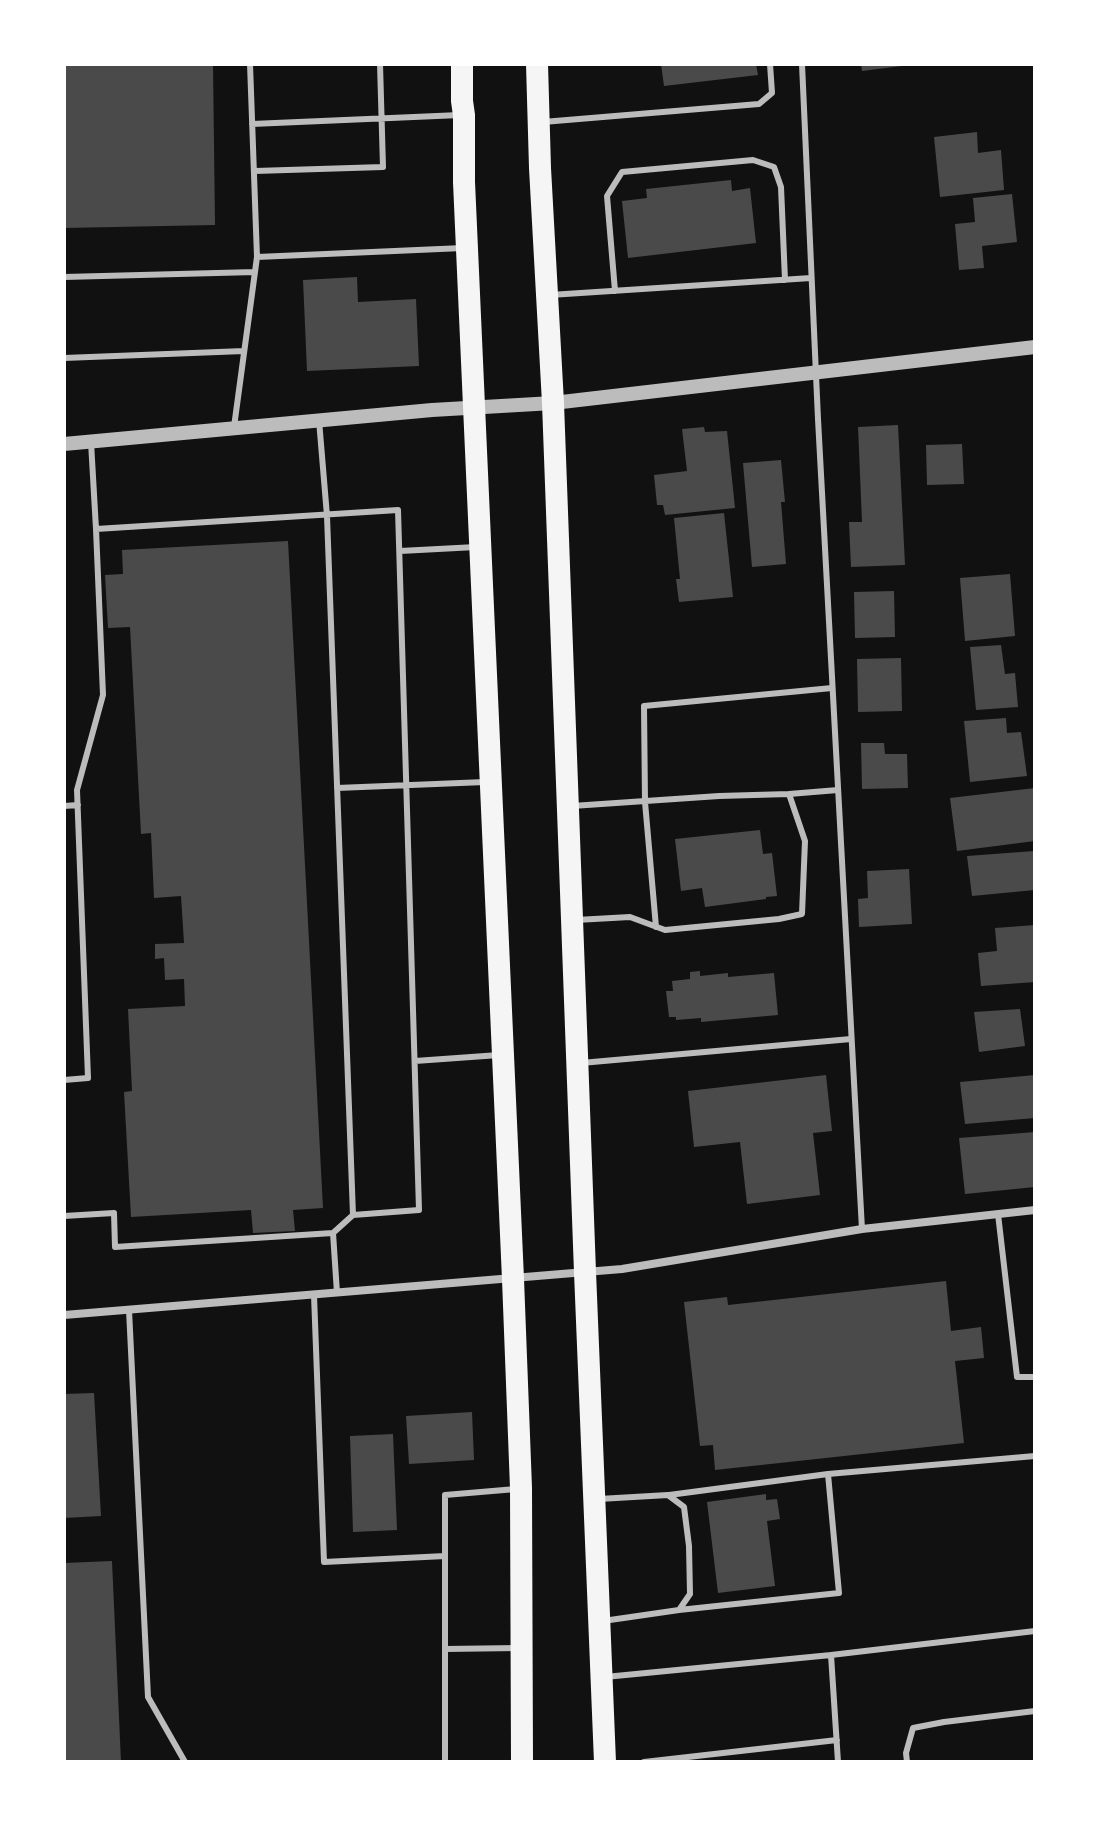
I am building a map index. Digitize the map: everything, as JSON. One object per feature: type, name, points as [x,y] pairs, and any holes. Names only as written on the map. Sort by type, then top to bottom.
[{"type":"highway","points":[[462,64],[464,182],[521,1488],[522,1762]]},
{"type":"highway","points":[[537,64],[553,403],[605,1762]]},
{"type":"street","points":[[64,444],[319,420],[553,403],[1035,347]]},
{"type":"street","points":[[64,1315],[638,1267],[862,1229],[1035,1210]]},
{"type":"lane","points":[[234,428],[257,257],[250,64]]},
{"type":"lane","points":[[255,171],[383,167],[380,64]]},
{"type":"lane","points":[[539,122],[759,104],[772,93],[770,64]]},
{"type":"lane","points":[[802,64],[815,371],[862,1229]]},
{"type":"lane","points":[[252,124],[464,115]]},
{"type":"lane","points":[[615,291],[607,196],[622,172],[753,160],[774,167],[781,187],[785,280]]},
{"type":"lane","points":[[257,257],[467,248]]},
{"type":"lane","points":[[64,277],[255,272]]},
{"type":"lane","points":[[547,295],[811,278]]},
{"type":"lane","points":[[64,358],[244,351]]},
{"type":"lane","points":[[319,420],[327,516],[353,1215]]},
{"type":"lane","points":[[64,1080],[88,1078],[77,790],[103,695],[91,442]]},
{"type":"lane","points":[[64,1216],[114,1213],[115,1247],[333,1233],[353,1215],[419,1210],[398,510],[96,529]]},
{"type":"lane","points":[[400,551],[480,547]]},
{"type":"lane","points":[[656,927],[645,802],[644,706],[832,688]]},
{"type":"lane","points":[[337,788],[491,782]]},
{"type":"lane","points":[[568,806],[838,790]]},
{"type":"lane","points":[[572,921],[630,917],[665,930],[802,914],[805,841],[789,794]]},
{"type":"lane","points":[[64,806],[78,805]]},
{"type":"lane","points":[[577,1063],[851,1039]]},
{"type":"lane","points":[[415,1061],[503,1055]]},
{"type":"lane","points":[[998,1214],[1017,1377],[1035,1377]]},
{"type":"lane","points":[[333,1233],[337,1293]]},
{"type":"lane","points":[[314,1295],[324,1562],[445,1556]]},
{"type":"lane","points":[[129,1310],[148,1697],[185,1762]]},
{"type":"lane","points":[[595,1499],[668,1495],[828,1474],[1035,1456]]},
{"type":"lane","points":[[599,1622],[839,1593],[828,1474]]},
{"type":"lane","points":[[445,1762],[445,1495],[521,1488]]},
{"type":"lane","points":[[668,1495],[684,1507],[689,1546],[690,1594],[679,1610]]},
{"type":"lane","points":[[601,1677],[1035,1631]]},
{"type":"lane","points":[[445,1649],[522,1648]]},
{"type":"lane","points":[[831,1655],[838,1762]]},
{"type":"lane","points":[[907,1762],[906,1753],[913,1728],[1035,1711]]},
{"type":"lane","points":[[644,1762],[837,1740]]},
{"type":"building","points":[[64,64],[213,64],[215,225],[64,228]]},
{"type":"building","points":[[661,64],[756,64],[758,75],[664,86]]},
{"type":"building","points":[[861,64],[902,64],[902,66],[862,71]]},
{"type":"building","points":[[977,132],[978,153],[1001,150],[1004,190],[940,197],[934,137]]},
{"type":"building","points":[[731,180],[732,191],[750,188],[756,243],[628,258],[622,201],[647,198],[646,189]]},
{"type":"building","points":[[1012,194],[1017,242],[982,246],[984,268],[959,270],[955,224],[975,222],[973,198]]},
{"type":"building","points":[[357,277],[358,302],[416,299],[419,366],[307,371],[303,280]]},
{"type":"building","points":[[898,425],[905,565],[851,567],[849,522],[862,522],[858,427]]},
{"type":"building","points":[[704,427],[705,432],[727,431],[735,508],[665,515],[663,505],[657,505],[654,475],[687,471],[682,429]]},
{"type":"building","points":[[962,444],[964,484],[927,485],[926,445]]},
{"type":"building","points":[[781,460],[786,564],[752,567],[743,463]]},
{"type":"building","points":[[724,513],[733,597],[679,602],[674,518]]},
{"type":"building","points":[[288,541],[323,1208],[293,1210],[295,1231],[253,1233],[251,1210],[131,1217],[124,1092],[132,1091],[128,1009],[185,1006],[184,979],[165,980],[164,958],[155,959],[155,944],[184,943],[181,896],[154,898],[151,833],[141,834],[130,627],[108,628],[105,575],[123,574],[122,550]]},
{"type":"building","points":[[1010,574],[1015,636],[965,641],[960,578]]},
{"type":"building","points":[[894,591],[895,637],[855,638],[854,592]]},
{"type":"building","points":[[1001,645],[1005,674],[1015,673],[1018,707],[976,710],[970,647]]},
{"type":"building","points":[[901,658],[902,711],[858,712],[857,659]]},
{"type":"building","points":[[1006,718],[1007,733],[1021,732],[1027,776],[970,782],[964,721]]},
{"type":"building","points":[[861,743],[884,743],[885,754],[907,754],[908,788],[862,789]]},
{"type":"building","points":[[1035,788],[1035,841],[957,851],[950,798]]},
{"type":"building","points":[[760,830],[763,854],[772,853],[777,896],[705,907],[702,888],[681,891],[675,839]]},
{"type":"building","points":[[1034,851],[1035,890],[972,896],[967,856]]},
{"type":"building","points":[[909,869],[912,924],[859,927],[858,899],[868,898],[867,871]]},
{"type":"building","points":[[1035,925],[1035,982],[981,986],[978,953],[997,951],[995,928]]},
{"type":"building","points":[[700,971],[700,976],[728,973],[728,977],[774,973],[778,1015],[701,1022],[701,1018],[676,1020],[676,1017],[669,1017],[666,991],[673,991],[672,981],[690,979],[690,972]]},
{"type":"building","points":[[1020,1009],[1025,1046],[979,1052],[974,1012]]},
{"type":"building","points":[[826,1075],[832,1131],[813,1133],[820,1195],[747,1204],[740,1142],[694,1147],[688,1091]]},
{"type":"building","points":[[1035,1075],[1035,1118],[965,1124],[960,1082]]},
{"type":"building","points":[[1035,1132],[1035,1187],[965,1194],[959,1138]]},
{"type":"building","points":[[946,1281],[951,1331],[981,1327],[984,1358],[955,1361],[964,1443],[715,1470],[713,1445],[700,1446],[684,1302],[727,1297],[728,1305]]},
{"type":"building","points":[[94,1393],[101,1516],[64,1518],[64,1394]]},
{"type":"building","points":[[472,1412],[474,1460],[409,1464],[406,1416]]},
{"type":"building","points":[[393,1434],[397,1530],[353,1532],[350,1436]]},
{"type":"building","points":[[766,1494],[766,1500],[777,1499],[780,1519],[767,1521],[775,1586],[718,1593],[707,1502]]},
{"type":"building","points":[[112,1561],[121,1762],[64,1762],[64,1563]]}]
